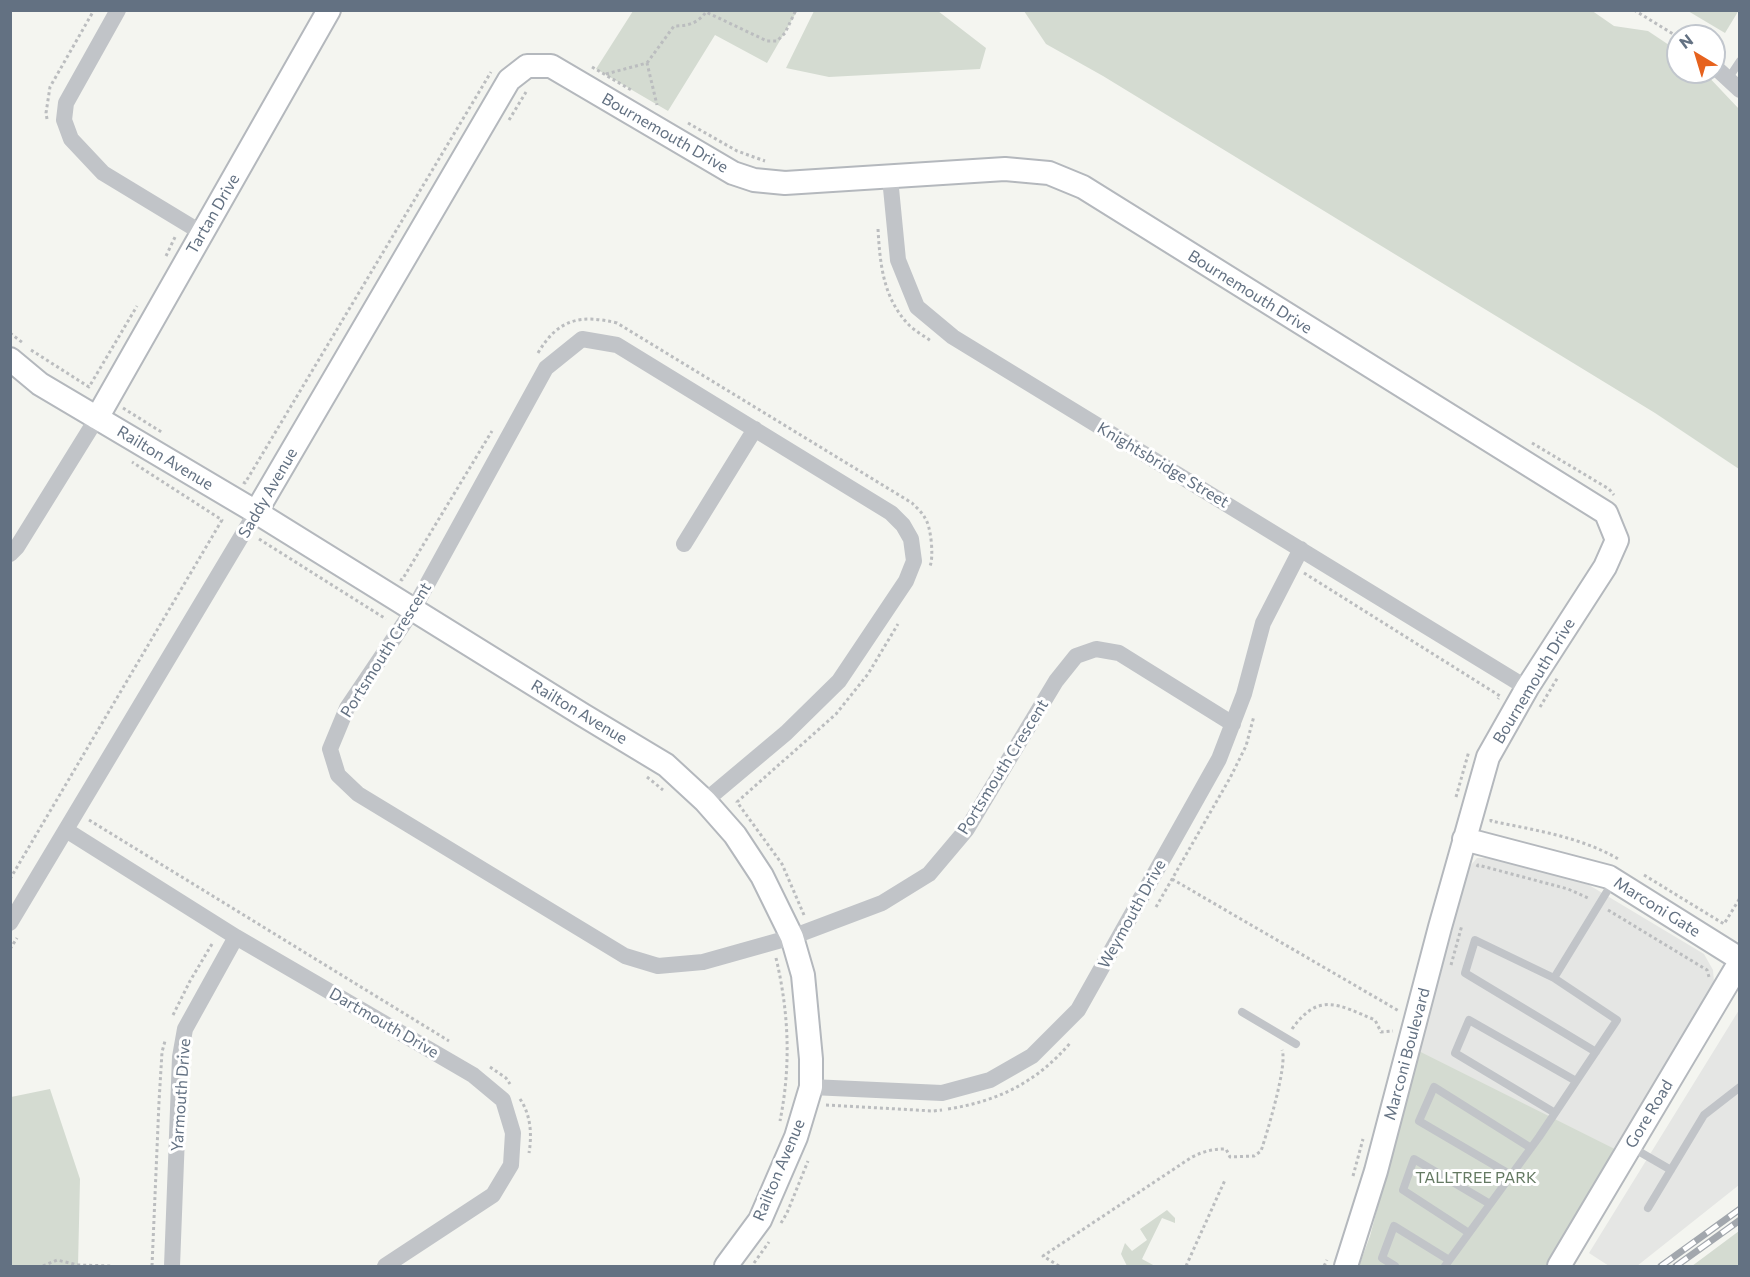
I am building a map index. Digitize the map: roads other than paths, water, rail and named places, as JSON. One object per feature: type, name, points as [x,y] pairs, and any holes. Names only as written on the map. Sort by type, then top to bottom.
[{"type":"street","points":[[118,10],[66,103],[64,120],[71,139],[103,173],[202,233]]},
{"type":"street","name":"Tartan Drive","points":[[97,418],[329,10]]},
{"type":"street","name":"Bournemouth Drive","points":[[527,66],[551,66],[733,173],[754,180],[785,183],[1005,169],[1049,173],[1083,187],[1568,492],[1606,513],[1617,540],[1605,567],[1527,688],[1488,757],[1464,839]]},
{"type":"street","name":"Saddy Avenue","points":[[10,923],[256,512],[509,80],[527,66]]},
{"type":"street","name":"Knightsbridge Street","points":[[890,178],[898,260],[916,307],[953,337],[1527,688]]},
{"type":"street","name":"Portsmouth Crescent","points":[[705,801],[786,733],[839,681],[906,580],[914,561],[911,539],[903,525],[891,513],[617,345],[582,339],[546,368],[413,610],[347,708],[330,749],[338,775],[358,794],[625,956],[658,966],[703,962],[783,944],[882,903],[929,874],[967,829],[1056,681],[1076,656],[1096,649],[1119,653],[1233,724]]},
{"type":"street","name":"Railton Avenue","points":[[10,359],[40,384],[256,512],[666,765],[705,801],[735,835],[762,876],[783,944],[803,975],[817,1096],[796,1137],[760,1220],[726,1266]]},
{"type":"street","points":[[10,554],[17,547],[97,418]]},
{"type":"street","points":[[684,544],[754,429]]},
{"type":"street","name":"Weymouth Drive","points":[[817,1096],[942,1093],[990,1080],[1032,1056],[1078,1010],[1219,759],[1244,694],[1263,623],[1301,549]]},
{"type":"street","name":"Dartmouth Drive","points":[[66,830],[236,937],[473,1075],[503,1100],[513,1133],[511,1165],[493,1195],[385,1266]]},
{"type":"street","name":"Marconi Gate","points":[[1464,839],[1609,877],[1618,871],[1740,961]]},
{"type":"street","name":"Marconi Boulevard","points":[[1337,1262],[1376,1172],[1464,839]]},
{"type":"street","name":"Yarmouth Drive","points":[[172,1266],[180,1057],[185,1029],[236,937]]},
{"type":"street","name":"Gore Road","points":[[1559,1266],[1740,961]]},
{"type":"lane","points":[[1734,85],[1740,61]]},
{"type":"lane","points":[[1554,978],[1618,871]]},
{"type":"lane","points":[[1395,1266],[1382,1258],[1394,1226],[1447,1263],[1531,1148],[1596,1052],[1617,1020],[1554,978],[1475,940],[1465,973],[1596,1052]]},
{"type":"lane","points":[[1242,1012],[1296,1044]]},
{"type":"lane","points":[[1555,1113],[1455,1053],[1469,1020],[1576,1081]]},
{"type":"lane","points":[[1511,1175],[1419,1121],[1434,1087],[1531,1148]]},
{"type":"lane","points":[[1648,1208],[1704,1115],[1740,1087]]},
{"type":"lane","points":[[1630,1146],[1671,1170]]},
{"type":"lane","points":[[1469,1233],[1403,1190],[1414,1159],[1490,1204]]},
{"type":"railway","points":[[1661,1266],[1740,1209]]},
{"type":"railway","points":[[1676,1266],[1740,1220]]},
{"type":"park label","name":"TALLTREE PARK","points":[[1476,1178]]}]
